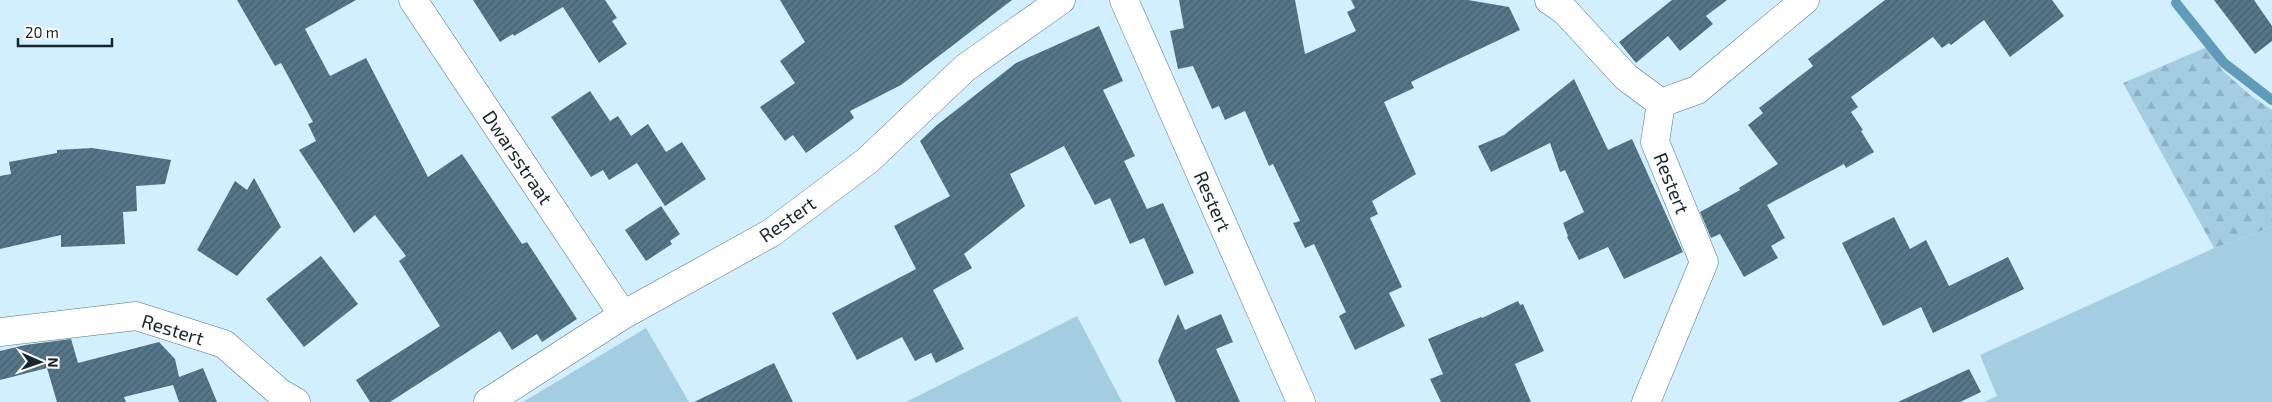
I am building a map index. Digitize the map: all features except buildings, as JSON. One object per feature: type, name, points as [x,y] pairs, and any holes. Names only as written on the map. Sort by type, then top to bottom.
[{"type":"street","name":"Dwarsstraat","points":[[414,0],[623,315]]},
{"type":"street","name":"Restert","points":[[488,402],[623,315],[771,233],[867,160],[965,68],[1061,0]]},
{"type":"street","name":"Restert","points":[[1124,0],[1301,402]]},
{"type":"street","points":[[1549,0],[1565,11],[1626,77],[1661,103],[1697,90],[1805,0]]},
{"type":"street","name":"Restert","points":[[1646,402],[1704,262],[1655,142],[1661,103]]},
{"type":"street","name":"Restert","points":[[0,332],[136,316],[224,344],[279,392],[296,402]]},
{"type":"green space","points":[[2207,47],[2222,70],[2250,95],[2272,110],[2272,227],[2214,248],[2123,83]]},
{"type":"green space","points":[[2272,227],[2272,402],[1984,402],[1997,396],[1980,355],[2214,248]]},
{"type":"green space","points":[[1077,316],[1122,402],[906,402]]},
{"type":"green space","points":[[646,328],[689,402],[523,402]]},
{"type":"waterway","points":[[2176,3],[2224,63],[2272,100]]}]
